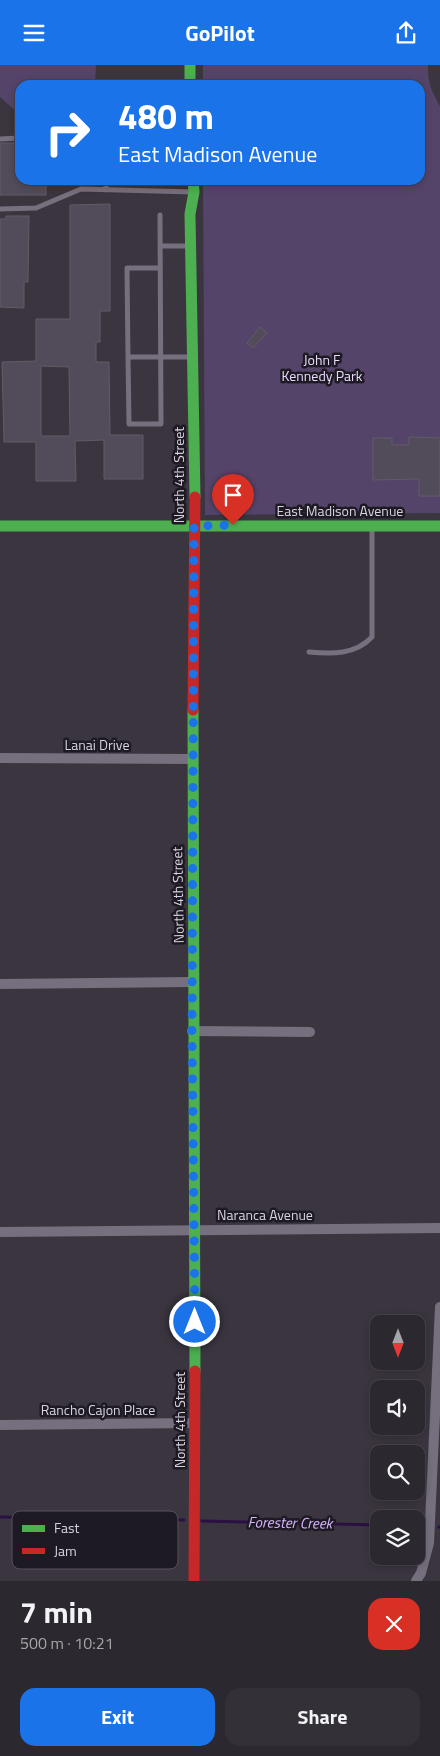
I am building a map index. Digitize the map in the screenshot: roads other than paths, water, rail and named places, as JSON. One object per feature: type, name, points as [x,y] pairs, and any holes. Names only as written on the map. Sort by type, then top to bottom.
[{"type":"street","points":[[190,65],[190,80]]},
{"type":"street","name":"North 4th Street","points":[[194,186],[190,214],[195,439],[192,1031],[195,1229],[194,1581]]},
{"type":"street","name":"East Madison Avenue","points":[[0,526],[372,527],[440,525]]},
{"type":"street","name":"Lanai Drive","points":[[0,759],[193,759]]},
{"type":"street","points":[[0,984],[193,982]]},
{"type":"street","points":[[192,1031],[310,1031]]},
{"type":"street","name":"Naranca Avenue","points":[[0,1232],[440,1228]]},
{"type":"street","points":[[416,1581],[421,1573],[429,1543],[440,1307]]},
{"type":"street","name":"Rancho Cajon Place","points":[[0,1425],[195,1423]]},
{"type":"lane","points":[[0,139],[15,138]]},
{"type":"lane","points":[[106,185],[106,190]]},
{"type":"lane","points":[[0,209],[36,208],[81,189],[106,190],[194,186]]},
{"type":"lane","points":[[160,215],[161,424],[129,424],[127,268],[160,268]]},
{"type":"lane","points":[[160,245],[191,245]]},
{"type":"lane","points":[[128,357],[193,357]]},
{"type":"lane","points":[[309,652],[336,654],[365,645],[372,637],[372,527]]},
{"type":"waterway","name":"Forester Creek","points":[[0,1517],[12,1517]]},
{"type":"waterway","name":"Forester Creek","points":[[178,1520],[184,1520]]},
{"type":"waterway","name":"Forester Creek","points":[[202,1521],[370,1525]]},
{"type":"park label","name":"John F Kennedy Park","points":[[322,368]]}]
